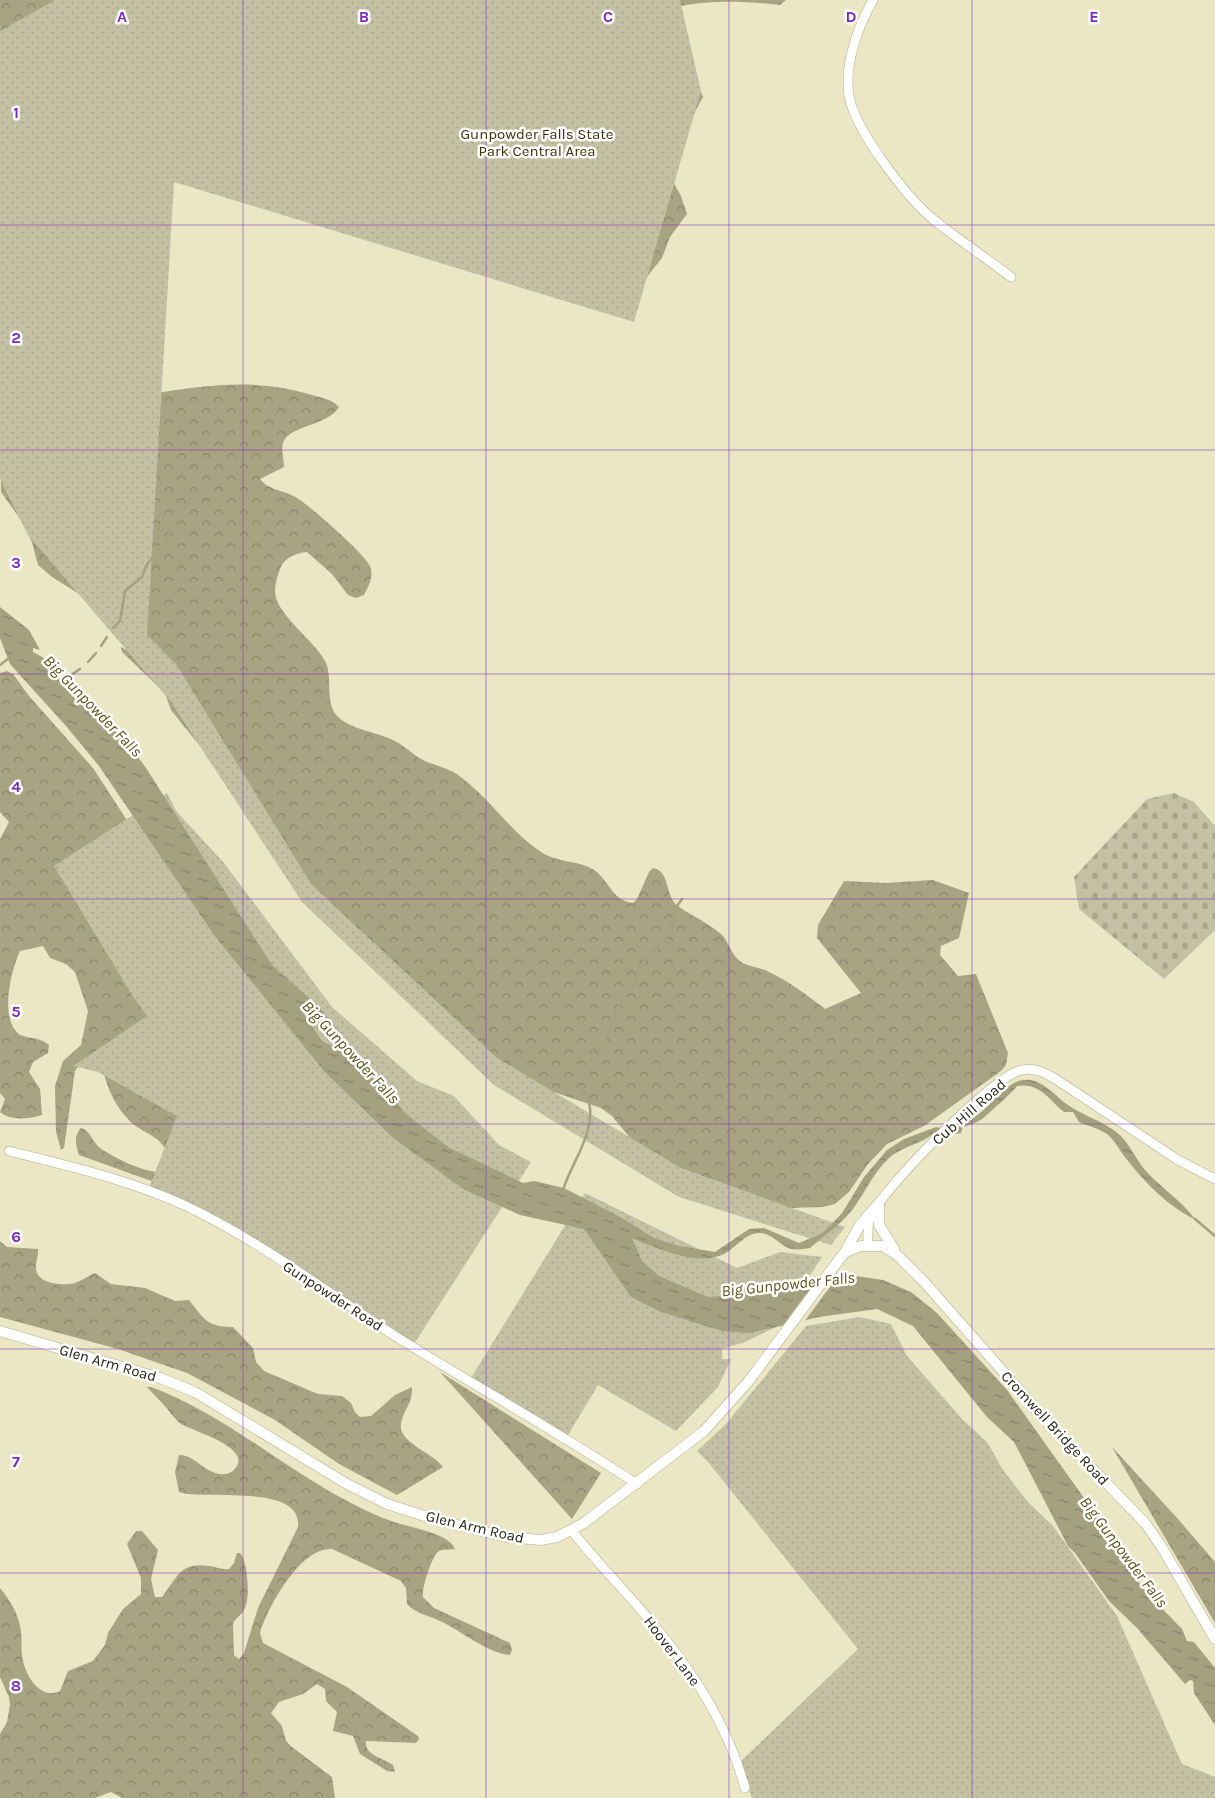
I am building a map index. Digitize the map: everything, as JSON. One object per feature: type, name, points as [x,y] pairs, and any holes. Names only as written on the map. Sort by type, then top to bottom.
[{"type":"main road","name":"Glen Arm Road","points":[[0,1331],[160,1378],[195,1392],[347,1484],[404,1509],[519,1539],[548,1539],[572,1530],[637,1484],[682,1450],[719,1417],[838,1263],[860,1225],[879,1202]]},
{"type":"main road","points":[[879,1202],[878,1225],[898,1255]]},
{"type":"main road","points":[[844,1253],[853,1248],[868,1244]]},
{"type":"main road","name":"Cromwell Bridge Road","points":[[868,1244],[884,1246],[898,1255],[952,1313],[1067,1444],[1145,1523],[1161,1546],[1215,1639]]},
{"type":"street","points":[[873,0],[860,30],[848,78],[849,96],[857,122],[886,166],[933,219],[1012,277]]},
{"type":"street","name":"Cub Hill Road","points":[[868,1244],[870,1218],[879,1202],[947,1128],[1013,1074],[1026,1069],[1039,1071],[1070,1088],[1196,1171],[1215,1180]]},
{"type":"street","name":"Gunpowder Road","points":[[9,1150],[131,1185],[195,1211],[234,1232],[396,1336],[581,1447],[637,1484]]},
{"type":"street","name":"Hoover Lane","points":[[572,1530],[601,1567],[652,1622],[699,1684],[732,1748],[745,1788]]},
{"type":"green space","points":[[0,0],[786,0],[780,5],[730,2],[680,6],[686,54],[703,97],[685,130],[668,172],[681,196],[687,214],[670,237],[662,258],[646,278],[169,141],[151,394],[212,386],[271,386],[327,399],[339,407],[326,418],[293,432],[287,437],[282,446],[284,467],[260,479],[268,486],[292,495],[304,503],[348,541],[370,566],[371,577],[368,588],[364,595],[356,598],[348,595],[332,574],[307,552],[293,555],[286,560],[281,567],[276,583],[275,591],[281,609],[325,661],[329,675],[331,705],[339,718],[359,729],[395,741],[423,760],[455,773],[478,792],[518,833],[541,852],[548,856],[594,870],[604,879],[615,894],[626,901],[633,903],[637,899],[649,872],[653,868],[659,870],[663,874],[674,902],[718,931],[737,959],[742,963],[765,970],[781,978],[825,1009],[861,993],[817,938],[818,925],[844,881],[885,883],[933,880],[969,893],[959,938],[941,946],[940,955],[958,976],[976,974],[1008,1053],[1006,1065],[1001,1071],[924,1126],[887,1144],[868,1164],[849,1192],[835,1204],[823,1207],[787,1208],[766,1206],[657,1158],[636,1145],[612,1116],[601,1108],[518,1080],[445,1030],[269,844],[252,811],[171,710],[165,693],[122,652],[121,647],[130,652],[84,597],[52,577],[38,565],[32,542],[21,520],[1,492]]},
{"type":"green space","name":"Gunpowder Falls State Park Central Area","points":[[55,0],[680,0],[701,91],[634,322],[174,182],[147,635],[176,664],[311,884],[497,1058],[681,1168],[845,1227],[831,1245],[679,1197],[494,1085],[302,902],[171,702],[28,535],[0,479],[0,31]]},
{"type":"green space","points":[[7,671],[13,674],[29,696],[93,768],[167,882],[182,1192],[79,1155],[76,1137],[81,1128],[105,1152],[145,1170],[158,1172],[168,1154],[160,1142],[133,1124],[120,1109],[113,1098],[104,1074],[88,1066],[78,1067],[75,1071],[64,1148],[61,1150],[56,1132],[55,1086],[63,1061],[81,1045],[88,1011],[75,972],[66,964],[50,958],[43,946],[20,951],[8,997],[8,1009],[14,1028],[20,1035],[39,1039],[49,1045],[48,1053],[33,1062],[29,1072],[40,1089],[42,1115],[20,1118],[9,1117],[0,1112],[5,1099],[0,1093],[0,839],[9,822],[0,812],[0,673]]},
{"type":"green space","points":[[167,793],[177,812],[224,863],[332,1007],[417,1081],[454,1096],[499,1145],[531,1162],[414,1344],[278,1258],[149,1188],[177,1116],[98,1072],[73,1066],[147,1016],[132,995],[54,866]]},
{"type":"green space","points":[[1174,793],[1194,802],[1215,826],[1215,930],[1164,979],[1079,909],[1074,877],[1147,799]]},
{"type":"green space","points":[[585,1193],[737,1268],[780,1252],[822,1257],[776,1327],[745,1342],[722,1349],[722,1359],[731,1359],[718,1387],[676,1431],[598,1385],[567,1437],[471,1378]]},
{"type":"green space","points":[[0,1241],[7,1247],[38,1249],[37,1274],[49,1282],[72,1284],[95,1273],[111,1284],[145,1288],[175,1301],[189,1300],[207,1321],[224,1327],[233,1327],[253,1348],[256,1362],[264,1371],[318,1394],[342,1396],[351,1403],[355,1412],[360,1417],[371,1416],[395,1395],[412,1387],[411,1398],[402,1419],[402,1431],[405,1437],[443,1467],[397,1495],[339,1464],[275,1420],[187,1373],[118,1349],[0,1317]]},
{"type":"green space","points":[[860,1317],[891,1324],[907,1356],[963,1420],[987,1442],[1003,1470],[1028,1502],[1053,1526],[1117,1616],[1182,1764],[1215,1777],[1215,1798],[752,1798],[739,1763],[858,1649],[708,1462],[697,1451],[726,1424],[806,1326]]},
{"type":"green space","points":[[440,1372],[601,1473],[572,1519]]},
{"type":"green space","points":[[147,1387],[182,1401],[213,1417],[329,1491],[391,1521],[437,1535],[451,1543],[455,1549],[442,1550],[436,1554],[425,1580],[423,1597],[434,1608],[510,1643],[512,1650],[510,1655],[493,1651],[442,1622],[419,1613],[407,1604],[406,1588],[401,1581],[332,1549],[320,1551],[308,1558],[297,1568],[278,1594],[260,1633],[263,1643],[347,1687],[418,1736],[419,1739],[416,1743],[366,1741],[368,1750],[375,1756],[393,1765],[395,1772],[387,1771],[360,1754],[353,1736],[333,1731],[337,1712],[326,1701],[325,1689],[317,1684],[303,1694],[279,1702],[271,1713],[282,1726],[286,1741],[332,1777],[335,1798],[122,1798],[111,1792],[95,1798],[0,1798],[0,1734],[7,1722],[10,1705],[9,1697],[0,1677],[0,1588],[17,1615],[21,1635],[22,1657],[31,1680],[41,1690],[53,1693],[60,1691],[68,1671],[93,1661],[105,1645],[108,1633],[123,1609],[141,1594],[141,1578],[127,1544],[136,1531],[142,1531],[158,1550],[151,1579],[155,1597],[162,1597],[177,1576],[186,1568],[200,1565],[229,1569],[234,1563],[237,1553],[240,1553],[245,1564],[248,1589],[245,1608],[233,1624],[234,1655],[239,1659],[244,1653],[258,1608],[298,1527],[295,1513],[285,1504],[269,1499],[179,1492],[175,1472],[179,1455],[189,1457],[214,1473],[228,1474],[234,1470],[238,1462],[237,1455],[220,1441],[181,1424]]},
{"type":"green space","points":[[1112,1447],[1215,1562],[1215,1623]]},
{"type":"water","name":"Big Gunpowder Falls","points":[[0,607],[29,630],[40,650],[33,648],[33,652],[44,658],[61,682],[110,720],[146,768],[272,965],[317,1005],[405,1113],[448,1147],[523,1183],[534,1181],[564,1188],[622,1218],[654,1238],[679,1246],[715,1252],[749,1229],[764,1228],[799,1243],[823,1233],[842,1213],[864,1177],[887,1150],[904,1139],[936,1127],[952,1131],[980,1113],[1015,1082],[1030,1080],[1041,1084],[1073,1109],[1120,1135],[1145,1170],[1196,1220],[1167,1202],[1150,1186],[1107,1134],[1079,1122],[1073,1112],[1064,1112],[1044,1093],[1032,1087],[1017,1086],[982,1119],[963,1127],[961,1133],[946,1136],[934,1133],[888,1159],[878,1170],[853,1209],[838,1225],[810,1248],[791,1249],[773,1238],[760,1233],[750,1235],[724,1254],[702,1258],[677,1255],[632,1238],[642,1261],[659,1276],[708,1297],[768,1293],[796,1287],[803,1278],[842,1274],[883,1280],[911,1292],[937,1313],[1007,1390],[1099,1519],[1111,1543],[1146,1592],[1182,1629],[1187,1641],[1194,1642],[1215,1668],[1215,1725],[1194,1693],[1193,1681],[1190,1680],[1185,1684],[1137,1628],[1109,1601],[1068,1546],[1014,1442],[987,1417],[913,1326],[877,1309],[819,1317],[750,1333],[722,1331],[661,1312],[631,1297],[584,1229],[520,1215],[463,1189],[392,1137],[324,1071],[214,935],[99,766],[10,664],[0,638]],"holes":[[[301,1010],[317,1020],[338,1049],[322,1041]]]},
{"type":"pier","points":[[841,1272],[804,1322],[781,1328],[821,1274]]},
{"type":"waterway","points":[[113,628],[120,621],[125,591],[142,577],[146,566],[160,547],[167,542],[171,527],[197,490]]},
{"type":"waterway","points":[[101,646],[107,637]]},
{"type":"waterway","points":[[88,662],[96,653]]},
{"type":"waterway","points":[[0,665],[9,658]]},
{"type":"waterway","name":"Big Gunpowder Falls","points":[[59,683],[80,669]]},
{"type":"waterway","points":[[590,1062],[593,1049],[606,1038],[622,1000],[636,981],[638,968],[667,937],[672,928],[675,909],[682,899]]},
{"type":"waterway","points":[[563,1190],[588,1129],[590,1108],[583,1086]]},
{"type":"waterway","points":[[1195,1219],[1215,1236]]}]
